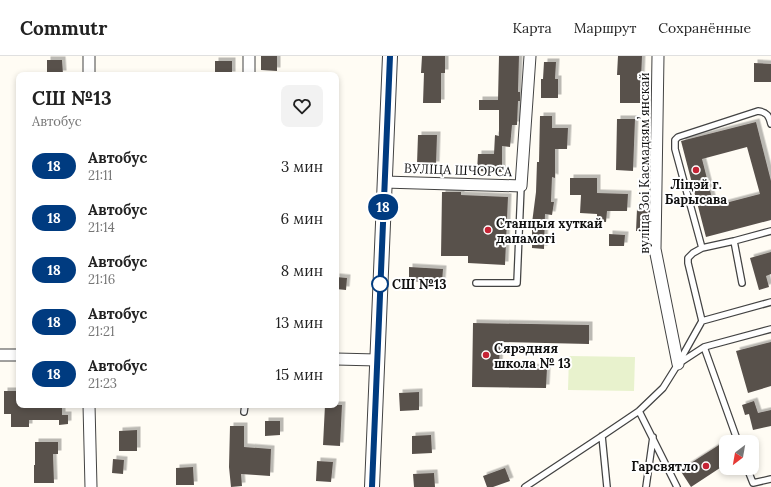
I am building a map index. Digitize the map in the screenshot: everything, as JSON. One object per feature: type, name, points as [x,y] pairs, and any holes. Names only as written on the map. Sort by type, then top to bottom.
[{"type":"street","points":[[89,56],[89,72]]},
{"type":"street","points":[[249,56],[249,72]]},
{"type":"street","points":[[372,487],[390,56]]},
{"type":"street","name":"ВУЛІЦА ШЧОРСА","points":[[384,182],[521,186],[530,56]]},
{"type":"street","name":"вуліца Зоі Касмадзямʼянскай","points":[[658,56],[655,249],[678,364]]},
{"type":"street","points":[[0,355],[16,355]]},
{"type":"street","points":[[339,359],[377,360]]},
{"type":"street","points":[[89,408],[91,487]]},
{"type":"lane","points":[[702,248],[674,149],[675,140],[678,137],[758,111],[767,114],[771,124]]},
{"type":"lane","points":[[476,282],[517,283],[521,186]]},
{"type":"lane","points":[[526,487],[639,411],[663,388],[702,321],[688,258],[702,248],[734,241],[771,230]]},
{"type":"lane","points":[[734,241],[742,283]]},
{"type":"lane","points":[[702,321],[771,302]]},
{"type":"lane","points":[[678,364],[704,347],[771,329]]},
{"type":"lane","points":[[704,347],[735,435]]},
{"type":"lane","points":[[244,412],[245,408]]},
{"type":"lane","points":[[639,411],[653,436],[677,487]]},
{"type":"lane","points":[[602,436],[608,487]]},
{"type":"lane","points":[[646,487],[653,436]]},
{"type":"lane","points":[[750,475],[753,483],[771,479]]},
{"type":"green space","points":[[569,356],[635,357],[634,391],[568,390]]},
{"type":"building","points":[[261,56],[277,56],[277,71],[261,70]]},
{"type":"building","points":[[422,56],[445,56],[445,73],[441,73],[441,103],[423,103],[424,73],[421,73]]},
{"type":"building","points":[[499,56],[519,56],[518,92],[520,92],[520,101],[518,101],[517,125],[512,125],[510,147],[502,146],[502,172],[477,171],[478,154],[494,154],[495,135],[499,136],[499,110],[479,110],[479,100],[498,100]]},
{"type":"building","points":[[618,56],[642,56],[640,103],[620,103],[620,75],[617,75]]},
{"type":"building","points":[[47,60],[62,60],[63,72],[47,72]]},
{"type":"building","points":[[215,61],[232,61],[232,72],[215,72]]},
{"type":"building","points":[[544,62],[556,62],[555,79],[558,79],[558,98],[541,98],[541,79],[543,79]]},
{"type":"building","points":[[754,63],[771,64],[771,82],[754,82]]},
{"type":"building","points":[[540,116],[552,116],[552,128],[568,128],[567,149],[555,149],[555,178],[552,177],[551,202],[554,202],[552,215],[545,214],[544,249],[532,248],[532,223],[536,192],[537,162],[539,162]]},
{"type":"building","points":[[617,119],[635,119],[633,171],[616,170]]},
{"type":"building","name":"Ліцэй г. Барысава","points":[[756,122],[771,181],[771,220],[706,237],[681,141]],"holes":[[[747,147],[760,194],[714,206],[702,159]]]},
{"type":"building","points":[[418,135],[437,135],[436,165],[417,164]]},
{"type":"building","points":[[570,178],[597,178],[597,193],[628,194],[627,211],[607,211],[606,222],[597,222],[597,214],[580,213],[581,195],[570,195]]},
{"type":"building","points":[[442,192],[461,192],[461,195],[508,197],[505,265],[468,263],[468,256],[441,256]]},
{"type":"building","points":[[637,209],[649,210],[648,231],[636,231]]},
{"type":"building","points":[[609,234],[625,235],[624,246],[609,246]]},
{"type":"building","points":[[771,252],[771,274],[766,276],[769,287],[759,290],[750,258]]},
{"type":"building","points":[[409,267],[443,269],[442,283],[409,281]]},
{"type":"building","points":[[339,277],[347,278],[346,290],[339,289]]},
{"type":"building","name":"Сярэдняя школа № 13","points":[[473,323],[589,325],[589,344],[500,342],[499,367],[547,368],[546,388],[472,387]]},
{"type":"building","points":[[771,342],[771,386],[748,393],[736,351]]},
{"type":"building","points":[[4,391],[16,391],[16,408],[62,408],[62,415],[68,415],[68,424],[59,425],[59,420],[29,420],[29,427],[11,427],[11,414],[4,414]]},
{"type":"building","points":[[419,392],[419,410],[400,411],[399,393]]},
{"type":"building","points":[[754,401],[758,413],[771,410],[771,426],[753,430],[749,414],[745,415],[742,405]]},
{"type":"building","points":[[339,405],[342,405],[340,446],[323,445],[325,408],[339,408]]},
{"type":"building","points":[[265,421],[280,421],[280,435],[265,436]]},
{"type":"building","points":[[230,426],[244,426],[244,447],[271,449],[270,476],[241,474],[242,486],[231,487],[229,467]]},
{"type":"building","points":[[137,430],[137,451],[119,451],[119,431]]},
{"type":"building","points":[[431,435],[432,453],[412,454],[412,436]]},
{"type":"building","points":[[35,442],[58,442],[58,454],[53,454],[54,483],[34,483]]},
{"type":"building","points":[[719,445],[719,469],[691,487],[680,470]]},
{"type":"building","points":[[113,459],[124,460],[123,474],[112,473]]},
{"type":"building","points":[[317,461],[333,462],[331,482],[316,481]]},
{"type":"building","points":[[193,467],[194,485],[176,485],[176,468]]},
{"type":"building","points":[[505,468],[510,481],[493,487],[487,487],[483,476]]},
{"type":"building","points":[[434,473],[435,487],[414,487],[413,474]]},
{"type":"bus line","name":"18","points":[[372,487],[390,56]]},
{"type":"place","name":"Ліцэй г. Барысава","points":[[696,170]]},
{"type":"place","name":"Станцыя хуткай дапамогі","points":[[488,230]]},
{"type":"place","name":"СШ №13","points":[[380,284]]},
{"type":"place","name":"Сярэдняя школа № 13","points":[[486,355]]},
{"type":"place","name":"Гарсвятло","points":[[706,466]]}]
